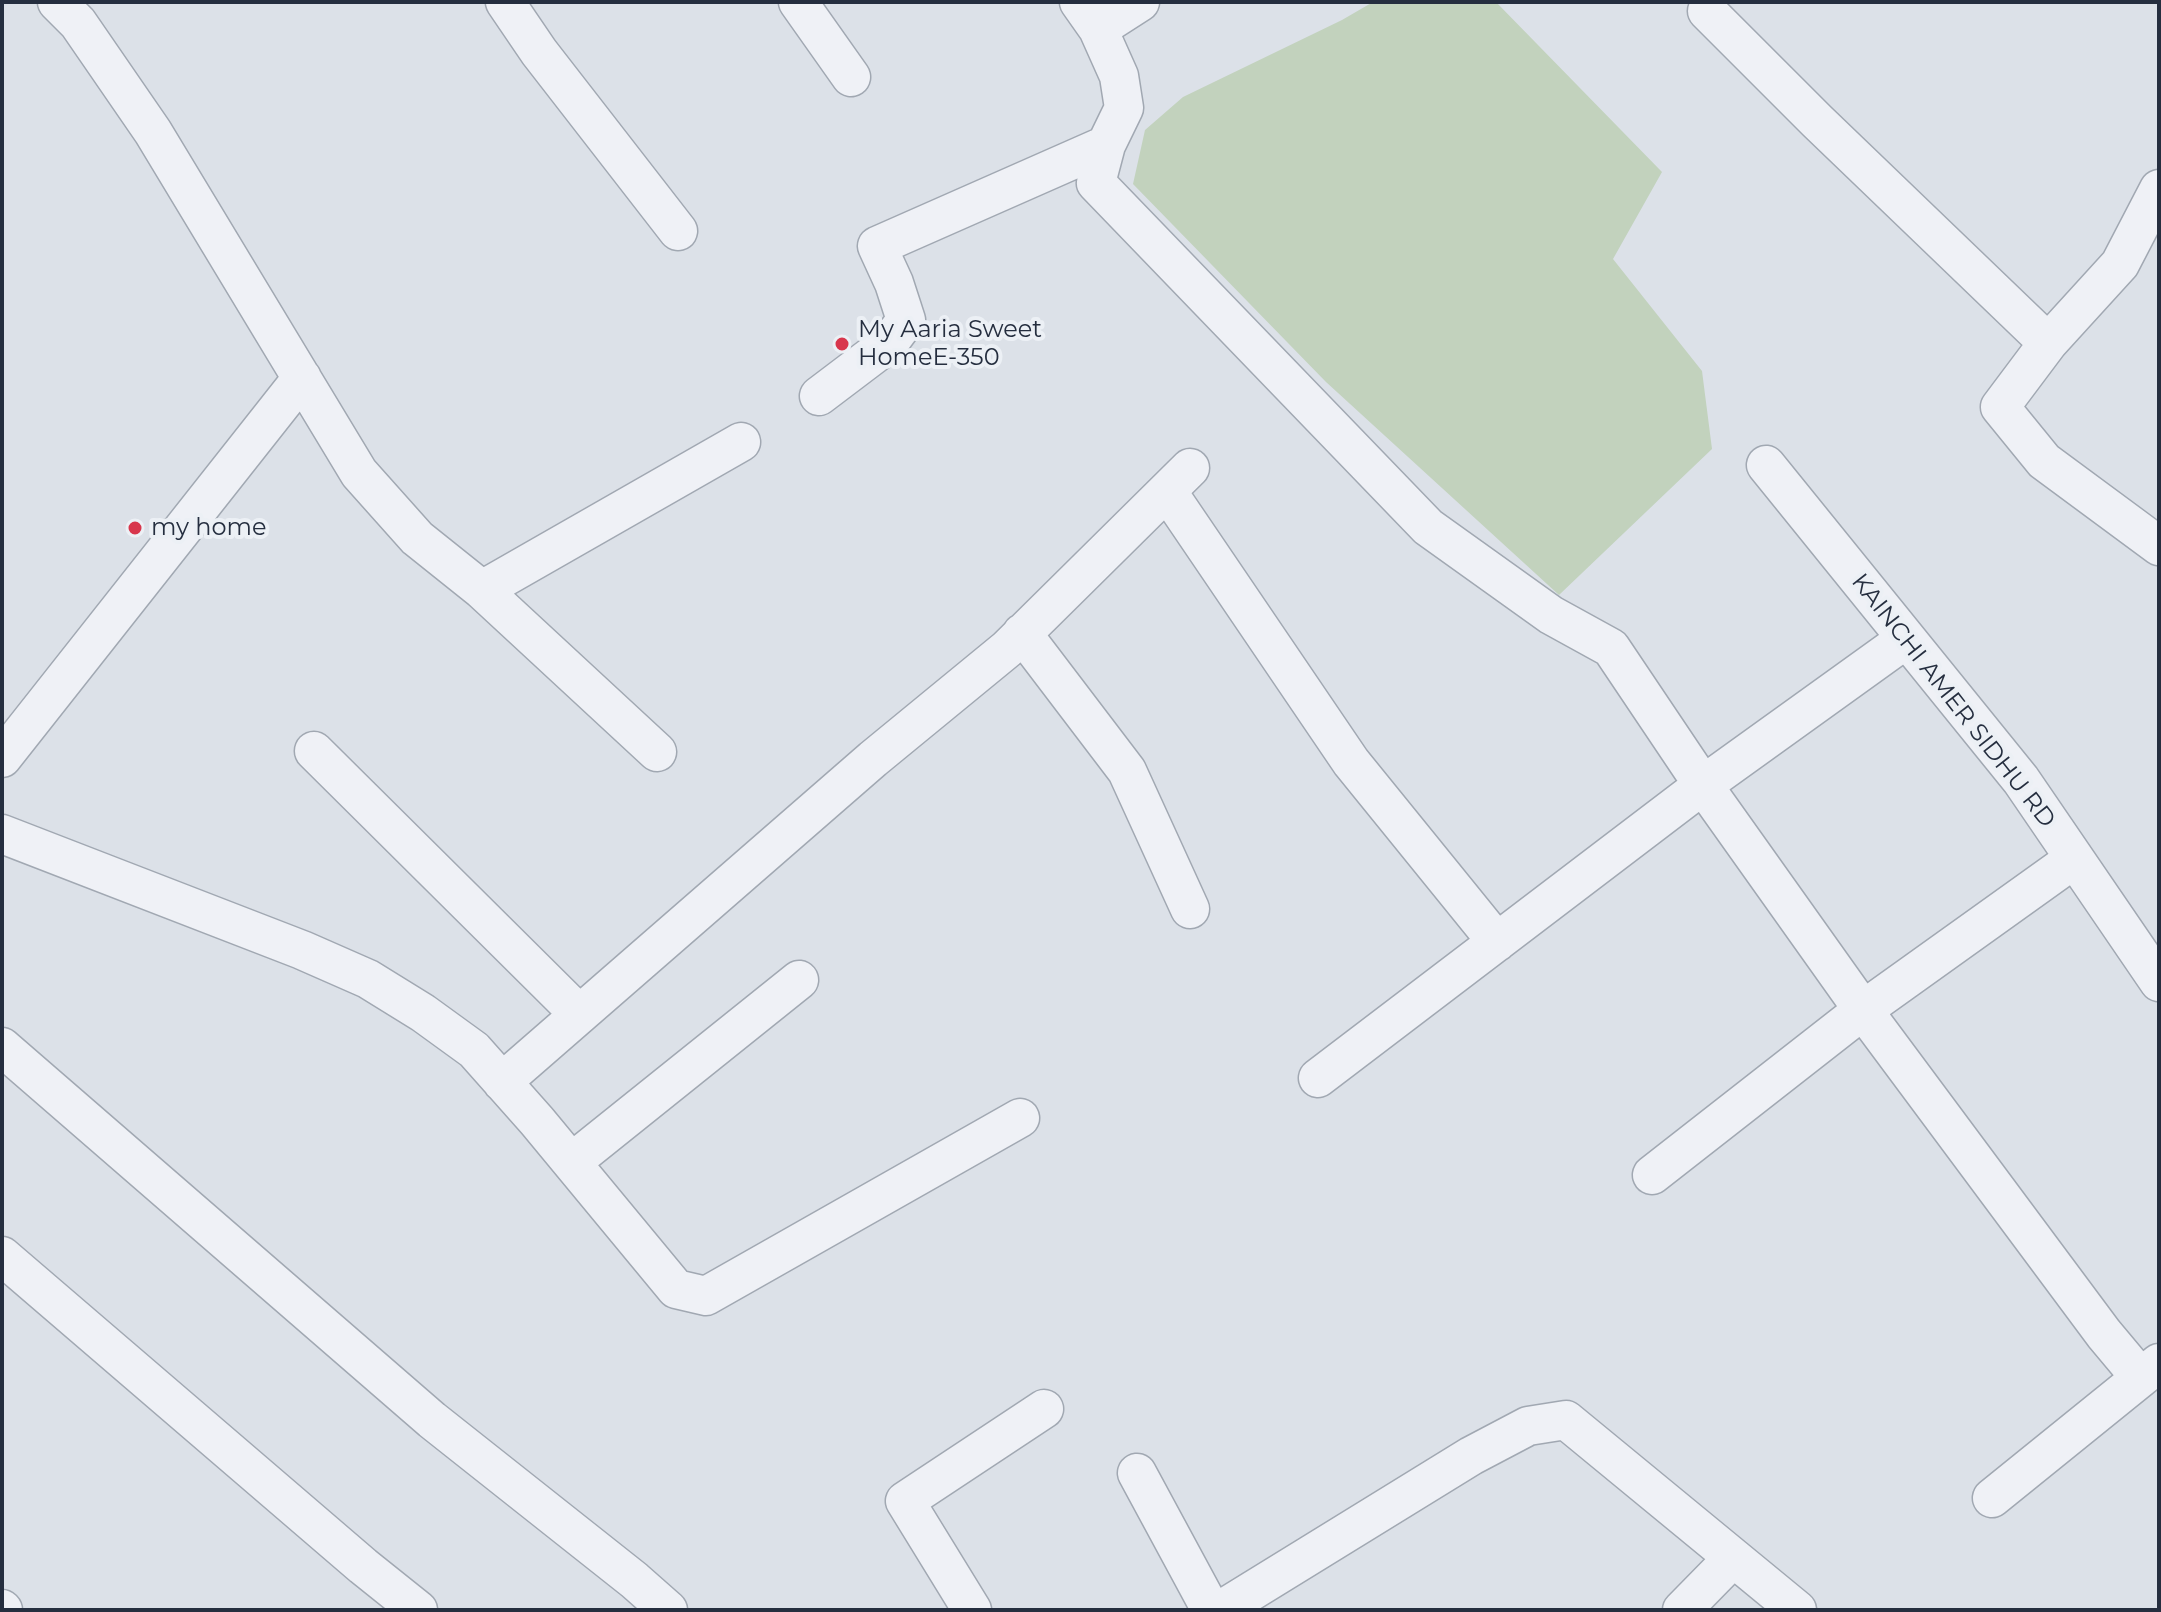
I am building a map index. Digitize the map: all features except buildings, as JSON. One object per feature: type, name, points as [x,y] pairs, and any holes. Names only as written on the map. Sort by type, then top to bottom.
[{"type":"street","points":[[57,2],[78,23],[153,132],[359,473],[417,538],[482,590],[657,752]]},
{"type":"street","points":[[505,2],[539,52],[678,231]]},
{"type":"street","points":[[798,2],[851,77]]},
{"type":"street","points":[[1140,2],[1089,16],[1119,76],[1124,108],[1106,145],[1096,183],[1428,527],[1551,615],[1611,648],[1703,785],[1863,1010],[2104,1334],[2149,1370],[1992,1498]]},
{"type":"street","points":[[1706,5],[1817,121],[2048,343]]},
{"type":"street","points":[[819,396],[889,343],[906,320],[877,246],[1106,145]]},
{"type":"street","points":[[2159,189],[2120,264],[2048,343],[2000,407],[2044,461],[2159,546]]},
{"type":"street","points":[[2,758],[302,378]]},
{"type":"street","points":[[482,590],[741,442]]},
{"type":"street","name":"KAINCHI AMER SIDHU RD","points":[[1766,465],[2021,780],[2159,982]]},
{"type":"street","points":[[502,1082],[1022,633],[1178,480],[1351,762],[1497,942]]},
{"type":"street","points":[[1022,633],[1127,771],[1190,909]]},
{"type":"street","points":[[1318,1078],[1703,785],[1906,639]]},
{"type":"street","points":[[314,751],[579,1014]]},
{"type":"street","points":[[2,834],[302,950],[368,979],[474,1050],[572,1162],[676,1289],[706,1296],[1020,1118]]},
{"type":"street","points":[[1652,1175],[1863,1010],[2074,859]]},
{"type":"street","points":[[572,1162],[799,980]]},
{"type":"street","points":[[2,1047],[432,1420],[668,1610]]},
{"type":"street","points":[[2,1256],[418,1610]]},
{"type":"street","points":[[972,1610],[905,1501],[1044,1409]]},
{"type":"street","points":[[1221,1610],[1471,1456],[1528,1426],[1566,1420],[1797,1610]]},
{"type":"street","points":[[1137,1473],[1211,1610]]},
{"type":"street","points":[[1682,1610],[1733,1558]]},
{"type":"green space","points":[[1373,2],[1496,2],[1662,172],[1613,259],[1702,371],[1712,449],[1559,595],[1326,382],[1133,184],[1145,130],[1183,97]]},
{"type":"place","name":"My Aaria Sweet HomeE-350","points":[[842,344]]},
{"type":"place","name":"my home","points":[[135,528]]}]
